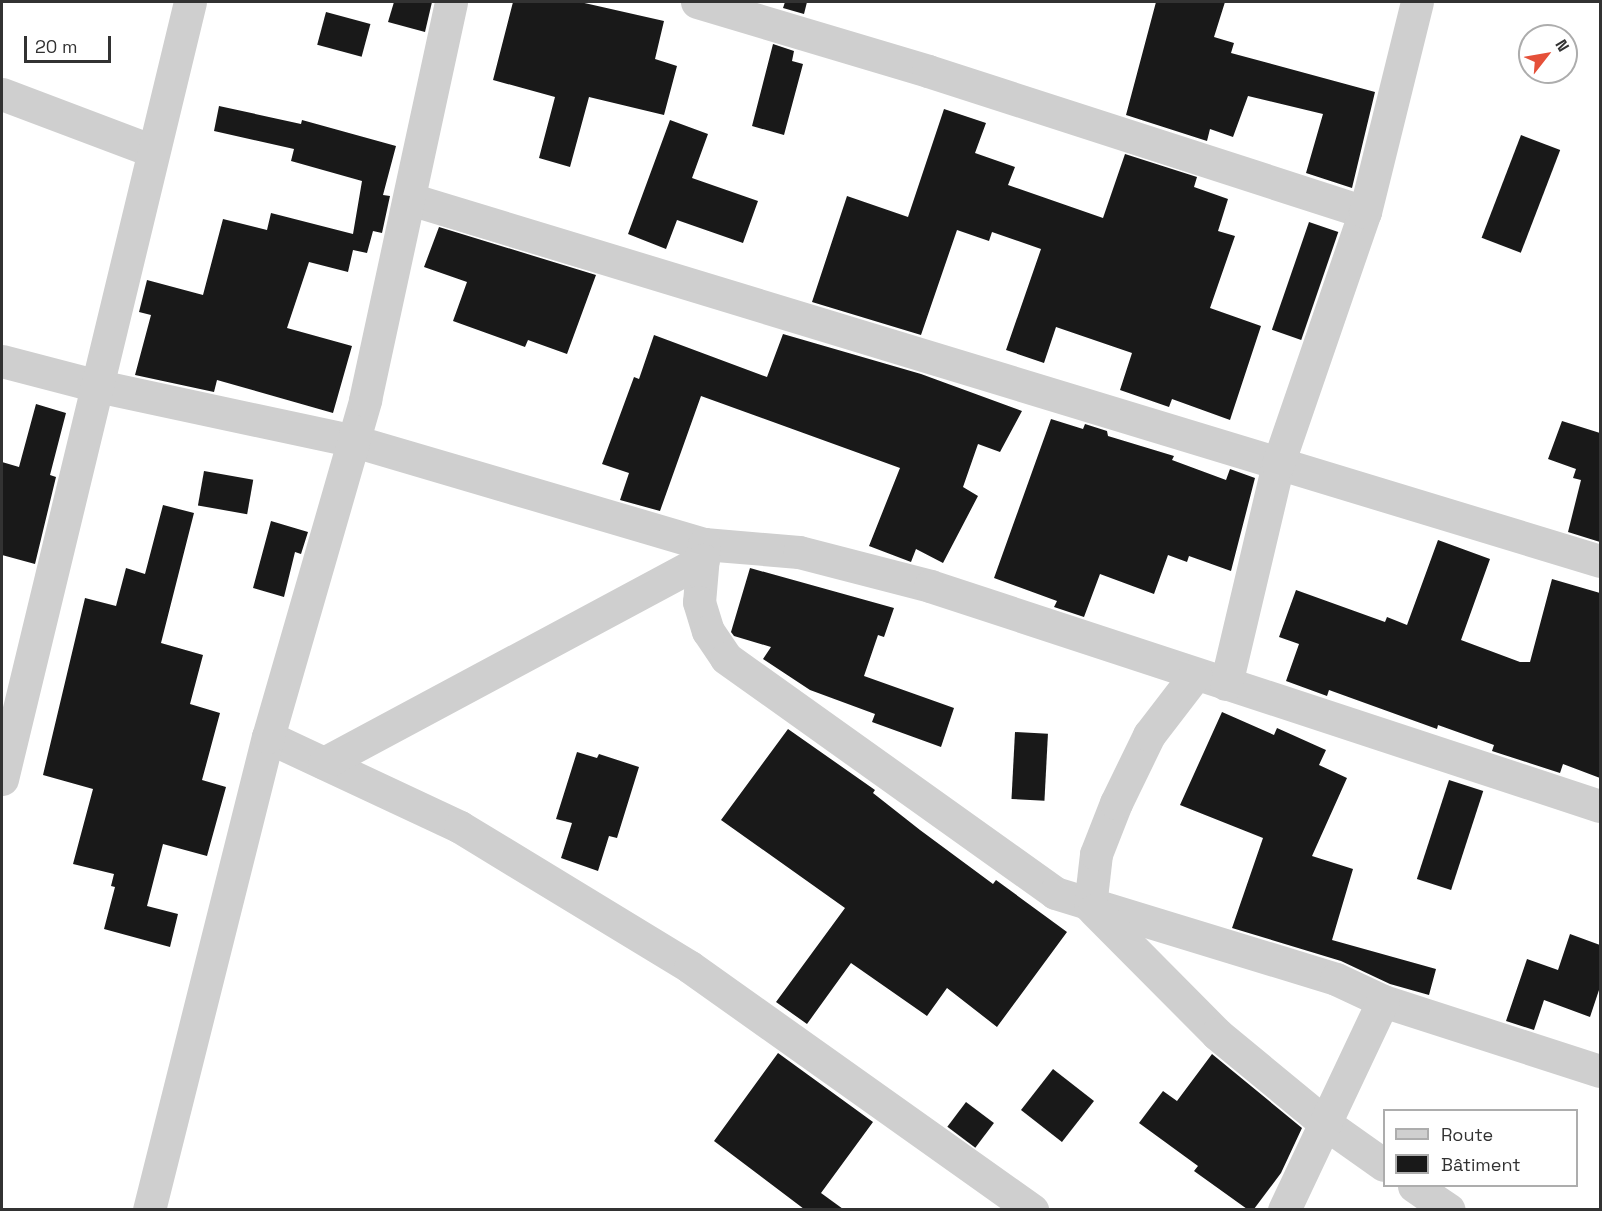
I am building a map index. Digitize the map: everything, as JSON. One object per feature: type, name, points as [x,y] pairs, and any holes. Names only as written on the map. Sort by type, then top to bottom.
[{"type":"street","points":[[2,779],[190,2]]},
{"type":"street","points":[[149,1209],[268,737],[354,441],[410,199],[451,2]]},
{"type":"street","points":[[697,2],[928,71],[1365,212]]},
{"type":"street","points":[[1226,684],[1278,464],[1365,212],[1417,2]]},
{"type":"street","points":[[2,94],[153,151]]},
{"type":"street","points":[[410,199],[1600,561]]},
{"type":"street","points":[[2,361],[98,386],[354,441],[703,552],[799,552],[930,586],[1194,675],[1600,806]]},
{"type":"street","points":[[324,763],[703,552]]},
{"type":"street","points":[[703,552],[699,602],[708,631],[726,658],[1016,868],[1055,893],[1090,906],[1336,979],[1383,1000],[1600,1071]]},
{"type":"street","points":[[1090,906],[1096,854],[1116,803],[1149,735],[1194,675]]},
{"type":"street","points":[[268,737],[460,827],[690,967],[1032,1209]]},
{"type":"street","points":[[1090,906],[1217,1034],[1326,1124],[1383,1164]]},
{"type":"street","points":[[1284,1209],[1383,1000]]},
{"type":"street","points":[[1417,1187],[1449,1209]]},
{"type":"building","points":[[394,2],[432,2],[425,32],[388,22]]},
{"type":"building","points":[[513,2],[580,2],[664,21],[655,59],[677,66],[664,115],[589,97],[570,167],[539,158],[555,97],[493,80]]},
{"type":"building","points":[[785,2],[807,2],[804,14],[783,8]]},
{"type":"building","points":[[1156,2],[1225,2],[1214,37],[1234,43],[1231,53],[1375,92],[1352,188],[1306,173],[1323,114],[1248,96],[1233,137],[1210,129],[1207,141],[1126,115]]},
{"type":"building","points":[[326,12],[370,24],[362,57],[317,45]]},
{"type":"building","points":[[773,44],[794,51],[792,61],[803,64],[784,135],[752,126]]},
{"type":"building","points":[[219,106],[301,124],[302,120],[396,146],[383,195],[390,196],[382,233],[373,231],[367,253],[353,250],[348,272],[309,262],[287,328],[352,346],[333,413],[217,380],[214,392],[135,375],[151,315],[139,312],[147,280],[203,295],[223,219],[267,230],[271,213],[353,234],[362,181],[291,161],[294,149],[214,131]]},
{"type":"building","points":[[944,109],[986,123],[975,153],[1015,167],[1008,185],[1103,218],[1125,154],[1197,177],[1194,187],[1228,199],[1218,231],[1235,236],[1210,308],[1261,326],[1230,420],[1172,399],[1169,407],[1120,390],[1132,353],[1056,327],[1044,363],[1006,350],[1041,249],[992,232],[989,241],[957,230],[921,335],[812,302],[847,196],[908,217]]},
{"type":"building","points":[[670,120],[708,134],[692,178],[758,201],[743,243],[677,220],[666,249],[628,234]]},
{"type":"building","points":[[1521,135],[1560,150],[1521,253],[1482,238]]},
{"type":"building","points":[[1309,222],[1338,232],[1301,340],[1272,330]]},
{"type":"building","points":[[439,227],[596,275],[567,354],[528,340],[525,347],[453,321],[467,282],[424,267]]},
{"type":"building","points":[[783,334],[921,374],[1022,411],[1000,452],[978,444],[963,487],[978,496],[943,563],[916,549],[911,562],[869,546],[900,468],[701,396],[660,511],[620,500],[629,473],[602,464],[634,377],[639,379],[654,335],[767,377]]},
{"type":"building","points":[[36,404],[66,413],[50,475],[56,477],[35,564],[2,555],[2,462],[19,467]]},
{"type":"building","points":[[1051,419],[1083,429],[1085,424],[1107,431],[1108,436],[1174,456],[1172,460],[1226,480],[1230,469],[1255,478],[1231,571],[1189,556],[1187,562],[1168,555],[1154,594],[1100,574],[1084,617],[1054,607],[1057,601],[994,578]]},
{"type":"building","points":[[1562,421],[1600,433],[1600,542],[1568,532],[1581,480],[1573,478],[1576,469],[1548,459]]},
{"type":"building","points":[[204,471],[253,480],[247,514],[198,505]]},
{"type":"building","points":[[163,505],[194,513],[161,643],[203,655],[190,704],[220,713],[202,780],[226,787],[207,856],[163,844],[147,906],[178,914],[170,947],[104,929],[115,887],[111,886],[114,874],[73,864],[93,789],[43,775],[85,598],[116,606],[126,568],[145,574]]},
{"type":"building","points":[[271,521],[308,532],[301,554],[295,552],[284,597],[253,588]]},
{"type":"building","points":[[1438,540],[1490,559],[1461,640],[1520,662],[1530,662],[1552,579],[1600,593],[1600,778],[1563,764],[1560,773],[1492,751],[1494,745],[1438,725],[1437,729],[1329,690],[1327,696],[1286,681],[1299,644],[1279,637],[1296,590],[1385,622],[1387,617],[1407,625]]},
{"type":"building","points":[[750,568],[894,608],[884,637],[878,635],[864,676],[954,708],[941,747],[872,722],[875,714],[810,690],[763,659],[771,647],[734,636],[731,632]]},
{"type":"building","points":[[1222,712],[1274,735],[1277,728],[1326,750],[1319,765],[1347,778],[1312,856],[1353,869],[1332,940],[1436,969],[1429,995],[1390,984],[1341,961],[1232,928],[1263,838],[1180,805]]},
{"type":"building","points":[[788,729],[875,790],[873,793],[993,884],[996,880],[1067,932],[997,1027],[947,988],[927,1016],[851,963],[807,1024],[776,1002],[845,908],[721,820]]},
{"type":"building","points":[[1015,732],[1048,734],[1044,801],[1011,799]]},
{"type":"building","points":[[577,752],[597,758],[599,754],[639,767],[617,838],[609,836],[598,871],[561,858],[572,823],[556,819]]},
{"type":"building","points":[[1449,780],[1483,791],[1451,890],[1417,879]]},
{"type":"building","points":[[1570,934],[1600,945],[1600,987],[1590,1017],[1544,1000],[1534,1030],[1506,1021],[1527,959],[1558,970]]},
{"type":"building","points":[[778,1053],[873,1122],[821,1193],[843,1209],[804,1209],[714,1141]]},
{"type":"building","points":[[1212,1054],[1302,1128],[1281,1173],[1254,1209],[1247,1209],[1194,1171],[1198,1166],[1139,1123],[1163,1091],[1177,1101]]},
{"type":"building","points":[[1053,1069],[1094,1101],[1062,1142],[1021,1110]]},
{"type":"building","points":[[966,1102],[994,1123],[975,1148],[947,1127]]}]
